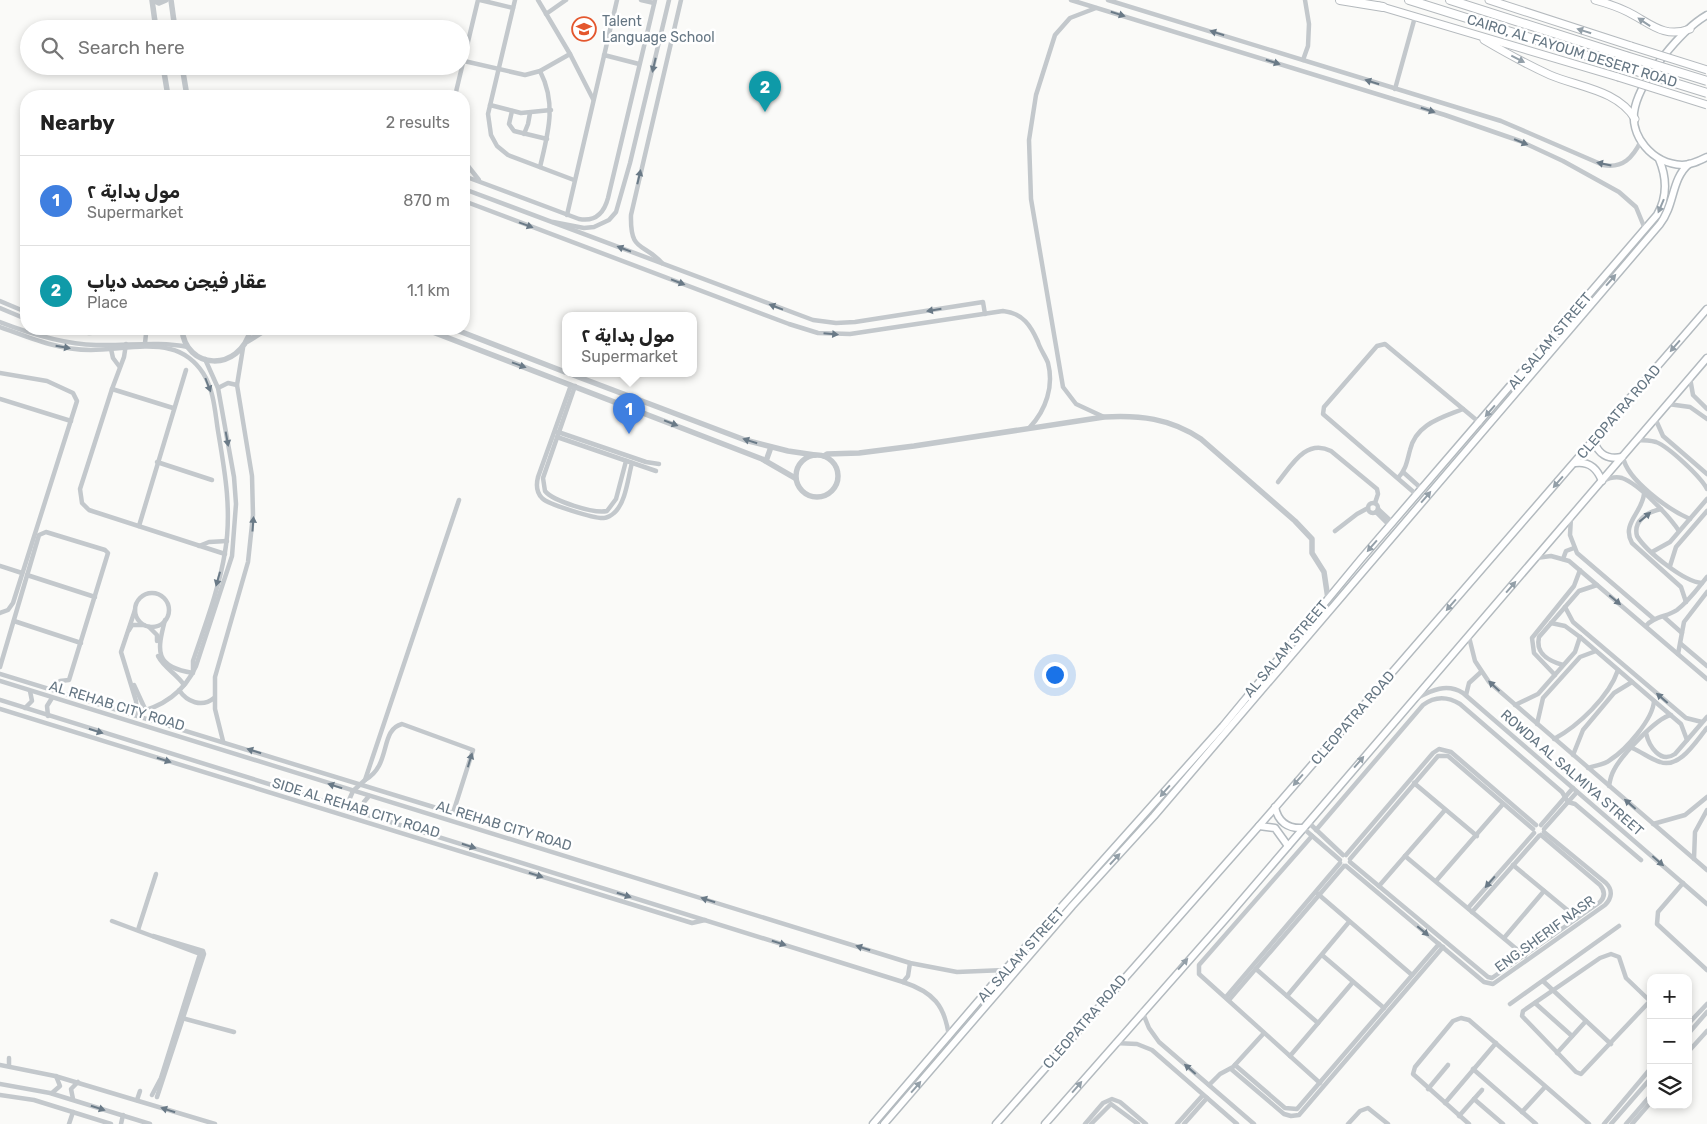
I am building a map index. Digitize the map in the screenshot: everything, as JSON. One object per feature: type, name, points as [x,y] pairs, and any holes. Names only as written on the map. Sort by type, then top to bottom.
[{"type":"highway","points":[[1340,0],[1383,7]]},
{"type":"highway","name":"CAIRO, AL FAYOUM DESERT ROAD","points":[[1409,0],[1707,93]]},
{"type":"highway","name":"CAIRO, AL FAYOUM DESERT ROAD","points":[[1450,0],[1707,81]]},
{"type":"main road","points":[[1361,0],[1707,105]]},
{"type":"main road","points":[[1489,0],[1707,70]]},
{"type":"main road","points":[[1595,0],[1627,12],[1658,30],[1677,32],[1690,29]]},
{"type":"main road","points":[[1634,119],[1635,106],[1649,79],[1667,53],[1690,29],[1707,15]]},
{"type":"main road","points":[[1476,35],[1551,75],[1615,99],[1625,106],[1634,119],[1641,141],[1659,159],[1674,164],[1689,164],[1707,157]]},
{"type":"main road","name":"AL SALAM STREET","points":[[884,1124],[1223,726],[1391,524],[1480,423],[1645,229],[1660,210],[1665,196],[1665,179],[1659,159]]},
{"type":"main road","name":"AL SALAM STREET","points":[[873,1124],[1005,970],[1159,810],[1663,220],[1670,208],[1679,177],[1689,164]]},
{"type":"main road","points":[[1589,295],[1595,300]]},
{"type":"main road","name":"CLEOPATRA ROAD","points":[[996,1124],[1275,807],[1707,309]]},
{"type":"main road","points":[[1045,1124],[1288,846],[1707,358]]},
{"type":"main road","points":[[1594,441],[1604,455],[1613,458],[1622,457]]},
{"type":"main road","points":[[1575,463],[1584,462],[1592,466],[1599,473],[1602,481]]},
{"type":"main road","points":[[1275,807],[1278,816],[1284,824],[1293,828],[1305,825]]},
{"type":"main road","points":[[1258,826],[1275,828],[1288,846]]},
{"type":"street","points":[[152,0],[158,3],[166,0]]},
{"type":"street","points":[[152,0],[156,20]]},
{"type":"street","points":[[170,0],[174,20]]},
{"type":"street","points":[[470,37],[479,0],[513,8]]},
{"type":"street","points":[[515,0],[490,106],[490,132],[496,146],[508,155],[574,180]]},
{"type":"street","points":[[538,0],[570,54],[593,99]]},
{"type":"street","points":[[546,14],[566,0]]},
{"type":"street","points":[[567,214],[617,0]]},
{"type":"street","points":[[470,178],[579,219],[590,220],[604,210],[654,2],[641,0]]},
{"type":"street","points":[[550,222],[594,228],[609,220],[616,212],[621,201],[669,0]]},
{"type":"street","points":[[663,264],[642,250],[636,242],[631,224],[632,204],[681,0]]},
{"type":"street","points":[[1071,0],[1460,120],[1535,147],[1578,168],[1625,197],[1638,211],[1645,229]]},
{"type":"street","points":[[1108,0],[1510,124],[1604,165],[1614,166],[1625,162],[1633,155],[1641,141]]},
{"type":"street","points":[[1303,60],[1308,49],[1309,24],[1305,0]]},
{"type":"street","points":[[1096,8],[1074,15],[1058,30],[1039,85],[1030,125],[1029,168],[1031,199],[1063,387],[1068,397],[1080,408],[1104,417]]},
{"type":"street","points":[[1395,89],[1415,17]]},
{"type":"street","points":[[1237,51],[1242,46],[1241,40]]},
{"type":"street","points":[[1256,57],[1260,46]]},
{"type":"street","points":[[470,63],[525,75],[540,70],[570,54]]},
{"type":"street","points":[[604,55],[639,64]]},
{"type":"street","points":[[540,70],[548,90],[551,110],[547,139],[540,167]]},
{"type":"street","points":[[164,75],[167,90]]},
{"type":"street","points":[[184,75],[186,90]]},
{"type":"street","points":[[457,90],[460,75]]},
{"type":"street","points":[[490,106],[530,113],[551,110]]},
{"type":"street","points":[[512,111],[510,127],[514,131],[547,139]]},
{"type":"street","points":[[524,134],[530,113]]},
{"type":"street","points":[[470,168],[482,182]]},
{"type":"street","points":[[470,191],[805,318],[836,323],[863,321],[983,302],[985,314]]},
{"type":"street","points":[[491,212],[495,208],[495,201]]},
{"type":"street","points":[[621,201],[632,204]]},
{"type":"street","points":[[470,203],[802,329],[834,334],[858,334],[1008,312],[1026,320],[1031,326],[1047,362],[1049,379],[1047,399],[1042,411],[1030,428]]},
{"type":"street","points":[[506,218],[510,207]]},
{"type":"street","points":[[712,295],[718,290],[717,284]]},
{"type":"street","points":[[732,302],[731,295],[736,292]]},
{"type":"street","points":[[0,301],[20,309]]},
{"type":"street","points":[[0,308],[20,316]]},
{"type":"street","points":[[0,322],[20,330]]},
{"type":"street","points":[[0,329],[56,346],[172,349],[189,358],[204,374],[214,403],[224,463],[228,494],[227,542],[193,661],[193,673]]},
{"type":"street","points":[[37,335],[62,341],[111,347]]},
{"type":"street","points":[[145,343],[146,335]]},
{"type":"street","points":[[184,335],[188,347]]},
{"type":"street","points":[[223,741],[216,720],[214,698],[216,673],[248,562],[252,537],[252,476],[238,385],[244,348],[250,335]]},
{"type":"street","points":[[248,341],[258,335]]},
{"type":"street","points":[[440,335],[766,461],[795,478]]},
{"type":"street","points":[[470,335],[562,370]]},
{"type":"street","points":[[477,349],[481,345],[481,339]]},
{"type":"street","points":[[126,347],[145,343],[164,343],[188,347],[204,359],[218,388],[234,477],[235,527],[226,579],[193,673],[184,685],[168,700],[146,710],[131,714]]},
{"type":"street","points":[[1417,495],[1326,418],[1323,413],[1324,407],[1377,346],[1385,344],[1480,423]]},
{"type":"street","points":[[494,355],[493,349],[496,345]]},
{"type":"street","points":[[111,347],[119,366]]},
{"type":"street","points":[[126,347],[80,489],[82,503],[89,510],[225,554]]},
{"type":"street","points":[[204,359],[226,360],[244,348]]},
{"type":"street","points":[[1047,362],[1058,360]]},
{"type":"street","points":[[139,526],[186,370]]},
{"type":"street","points":[[0,373],[12,376],[35,377],[73,393],[77,401],[25,574],[14,621],[0,667]]},
{"type":"street","points":[[580,377],[720,431],[771,447],[824,456],[828,454],[859,453],[914,446],[1104,417],[1134,415],[1154,418],[1174,424],[1201,439],[1295,521],[1312,539],[1312,553],[1324,572],[1328,599]]},
{"type":"street","points":[[1690,378],[1693,395],[1707,409]]},
{"type":"street","points":[[218,388],[228,383],[238,385]]},
{"type":"street","points":[[573,385],[543,459],[537,488],[546,502],[603,512],[610,509],[616,499],[629,462]]},
{"type":"street","points":[[112,389],[173,408]]},
{"type":"street","points":[[0,399],[71,421]]},
{"type":"street","points":[[1668,404],[1690,407],[1707,419]]},
{"type":"street","points":[[565,406],[543,478],[544,490],[555,500],[579,509]]},
{"type":"street","points":[[1398,478],[1403,472],[1412,442],[1420,431],[1432,422],[1463,409]]},
{"type":"street","points":[[1655,418],[1664,436],[1707,474]]},
{"type":"street","points":[[558,434],[629,462],[659,464]]},
{"type":"street","points":[[558,434],[641,463],[656,471]]},
{"type":"street","points":[[1636,440],[1650,441],[1662,445],[1697,476],[1707,490]]},
{"type":"street","points":[[766,461],[771,447]]},
{"type":"street","points":[[1278,482],[1302,453],[1312,448],[1323,448],[1330,451],[1377,489],[1378,494],[1375,503],[1377,511],[1391,524]]},
{"type":"street","points":[[815,455],[803,460],[798,465],[795,478],[799,488],[808,496],[814,497],[826,495],[835,486],[838,474],[834,463],[824,456]]},
{"type":"street","points":[[1622,457],[1627,470],[1634,478],[1670,508],[1690,519]]},
{"type":"street","points":[[157,462],[212,480]]},
{"type":"street","points":[[1403,472],[1422,489]]},
{"type":"street","points":[[1602,481],[1612,477],[1622,479],[1644,494],[1661,509],[1679,531]]},
{"type":"street","points":[[1644,494],[1641,507],[1630,524],[1629,537],[1632,543],[1677,583],[1683,590],[1686,602]]},
{"type":"street","points":[[1652,552],[1670,542],[1707,499]]},
{"type":"street","points":[[346,807],[353,792],[366,780],[459,500]]},
{"type":"street","points":[[1335,530],[1368,508],[1370,504],[1375,503]]},
{"type":"street","points":[[1368,508],[1371,512],[1377,511]]},
{"type":"street","points":[[1661,509],[1643,517],[1636,528],[1639,540],[1682,576],[1692,582],[1702,583]]},
{"type":"street","points":[[1670,566],[1676,547],[1707,511]]},
{"type":"street","points":[[1572,516],[1570,530],[1574,548],[1580,557],[1654,619]]},
{"type":"street","points":[[0,613],[11,607],[42,532],[105,550],[108,556],[81,643],[69,680],[62,681],[60,693]]},
{"type":"street","points":[[199,546],[209,542],[227,542]]},
{"type":"street","points":[[1670,542],[1676,547]]},
{"type":"street","points":[[1563,559],[1566,551],[1574,548]]},
{"type":"street","points":[[1536,558],[1548,556],[1563,559],[1580,570],[1707,679]]},
{"type":"street","points":[[0,566],[95,597]]},
{"type":"street","points":[[1555,675],[1534,653],[1532,638],[1574,586],[1580,570]]},
{"type":"street","points":[[1677,583],[1681,581],[1682,576]]},
{"type":"street","points":[[1646,626],[1654,619],[1664,617],[1686,602],[1707,577]]},
{"type":"street","points":[[1564,665],[1543,656],[1538,647],[1541,633],[1580,591],[1597,585]]},
{"type":"street","points":[[1678,654],[1687,617],[1707,592]]},
{"type":"street","points":[[137,713],[136,701],[121,652],[137,601],[143,595],[158,594],[168,605],[158,650],[161,656],[168,664],[181,671],[193,673]]},
{"type":"street","points":[[1565,607],[1573,622],[1686,718],[1702,722]]},
{"type":"street","points":[[135,610],[138,619],[157,635],[156,651],[159,659],[178,675],[184,685]]},
{"type":"street","points":[[1664,617],[1682,633]]},
{"type":"street","points":[[146,710],[139,700],[123,652],[131,627],[158,626],[165,620]]},
{"type":"street","points":[[14,621],[81,643]]},
{"type":"street","points":[[1569,628],[1573,622]]},
{"type":"street","points":[[1552,623],[1569,628],[1671,715],[1681,724],[1687,740]]},
{"type":"street","name":"ROWDA AL SALMIYA STREET","points":[[1469,636],[1472,655],[1481,672],[1515,705],[1707,870]]},
{"type":"street","points":[[1515,705],[1538,694],[1575,652],[1580,637]]},
{"type":"street","points":[[1681,644],[1707,666]]},
{"type":"street","points":[[1537,724],[1543,698],[1580,657],[1596,651]]},
{"type":"street","points":[[1575,652],[1580,657]]},
{"type":"street","points":[[1554,739],[1576,725],[1608,688],[1618,670]]},
{"type":"street","points":[[1466,695],[1471,680],[1481,672]]},
{"type":"street","points":[[1,674],[12,685]]},
{"type":"street","name":"SIDE AL REHAB CITY ROAD","points":[[1,674],[223,741],[453,814],[473,753],[471,749],[402,724],[390,732],[379,770],[366,780]]},
{"type":"street","name":"AL REHAB CITY ROAD","points":[[0,681],[353,792],[910,963],[957,972],[1005,970]]},
{"type":"street","points":[[1573,755],[1582,730],[1614,693],[1632,682]]},
{"type":"street","name":"ROWDA AL SALMIYA STREET","points":[[1413,700],[1432,690],[1443,688],[1457,690],[1466,695],[1707,902]]},
{"type":"street","points":[[179,690],[192,702],[204,703],[214,698]]},
{"type":"street","points":[[25,708],[32,701],[30,691]]},
{"type":"street","points":[[1538,694],[1543,698]]},
{"type":"street","points":[[48,716],[47,706],[52,698]]},
{"type":"street","points":[[1316,830],[1423,705],[1440,698],[1460,704],[1562,792],[1566,801],[1575,804],[1641,860]]},
{"type":"street","points":[[0,700],[903,982],[924,991],[942,1008],[946,1017],[949,1037]]},
{"type":"street","points":[[1588,768],[1613,758],[1648,721],[1653,712],[1654,701]]},
{"type":"street","points":[[6,711],[10,703]]},
{"type":"street","points":[[102,713],[104,706]]},
{"type":"street","name":"SIDE AL REHAB CITY ROAD","points":[[0,709],[692,924],[706,920]]},
{"type":"street","points":[[1609,786],[1615,767],[1652,725],[1660,718],[1671,715]]},
{"type":"street","points":[[1646,733],[1650,745],[1664,757],[1675,754],[1707,717]]},
{"type":"street","points":[[1681,724],[1686,718]]},
{"type":"street","points":[[1648,721],[1652,725]]},
{"type":"street","points":[[71,731],[72,724]]},
{"type":"street","points":[[1576,725],[1582,730]]},
{"type":"street","points":[[1632,748],[1661,763],[1672,763],[1681,758],[1707,728]]},
{"type":"street","points":[[1385,814],[1432,753],[1439,750],[1451,752],[1503,804],[1539,830]]},
{"type":"street","points":[[1228,999],[1253,971],[1317,893],[1345,861],[1385,814],[1438,756],[1443,754],[1477,778],[1539,830],[1603,890],[1603,898],[1555,938],[1524,956],[1494,978],[1490,978],[1379,886],[1345,861],[1322,843],[1312,836],[1305,825]]},
{"type":"street","points":[[274,767],[276,758]]},
{"type":"street","points":[[184,766],[186,759]]},
{"type":"street","points":[[248,786],[250,778]]},
{"type":"street","points":[[1414,783],[1477,836]]},
{"type":"street","points":[[1468,908],[1575,790]]},
{"type":"street","points":[[363,812],[364,802],[369,796]]},
{"type":"street","points":[[398,805],[400,798]]},
{"type":"street","points":[[1654,824],[1686,815],[1706,801]]},
{"type":"street","points":[[1436,882],[1503,804]]},
{"type":"street","points":[[336,813],[339,805]]},
{"type":"street","points":[[1379,886],[1445,810]]},
{"type":"street","points":[[1694,859],[1695,832],[1707,810]]},
{"type":"street","points":[[1305,825],[1316,830],[1345,861]]},
{"type":"street","points":[[1472,912],[1513,865],[1539,830]]},
{"type":"street","name":"ENG.SHERIF NASR","points":[[1345,861],[1441,946],[1484,982],[1491,984],[1497,982],[1555,938],[1607,903],[1611,893],[1606,882],[1539,830]]},
{"type":"street","points":[[1312,836],[1199,965],[1199,974],[1320,1083]]},
{"type":"street","points":[[1322,843],[1325,839]]},
{"type":"street","points":[[1405,856],[1524,956]]},
{"type":"street","points":[[1513,865],[1577,918]]},
{"type":"street","points":[[138,930],[156,874]]},
{"type":"street","points":[[1683,883],[1658,912],[1657,924],[1707,970]]},
{"type":"street","points":[[1504,938],[1544,891]]},
{"type":"street","points":[[1317,893],[1412,975]]},
{"type":"street","points":[[1406,916],[1410,912]]},
{"type":"street","points":[[112,922],[138,930],[158,940],[182,945],[200,954],[182,1018],[155,1096]]},
{"type":"street","points":[[1287,996],[1350,922]]},
{"type":"street","points":[[1510,1004],[1619,926]]},
{"type":"street","points":[[1233,1067],[1288,1110],[1300,1107],[1412,975],[1441,946]]},
{"type":"street","points":[[1233,1067],[1284,1114],[1291,1116],[1299,1115],[1441,946]]},
{"type":"street","points":[[1647,999],[1626,978],[1621,959],[1613,954],[1600,958],[1535,1002],[1523,1011],[1522,1017],[1576,1072],[1581,1074],[1647,1005]]},
{"type":"street","points":[[1322,955],[1384,1008]]},
{"type":"street","points":[[903,982],[908,976],[910,963]]},
{"type":"street","points":[[1253,971],[1287,996],[1318,1023]]},
{"type":"street","points":[[1543,981],[1611,1044]]},
{"type":"street","points":[[1290,1056],[1353,982]]},
{"type":"street","points":[[1535,1002],[1572,1036]]},
{"type":"street","points":[[1692,1019],[1707,1004]]},
{"type":"street","points":[[1142,1011],[1148,1028],[1159,1042],[1254,1124]]},
{"type":"street","points":[[1692,1029],[1707,1012]]},
{"type":"street","points":[[182,1018],[234,1032]]},
{"type":"street","points":[[1470,1124],[1415,1078],[1413,1071],[1454,1020],[1462,1018],[1468,1020],[1496,1043],[1589,1124]]},
{"type":"street","points":[[1557,1053],[1586,1021]]},
{"type":"street","points":[[1692,1048],[1707,1031]]},
{"type":"street","points":[[1209,1085],[1220,1074],[1233,1067],[1264,1033]]},
{"type":"street","points":[[1152,1050],[1159,1042]]},
{"type":"street","points":[[1114,1043],[1137,1044],[1152,1050],[1237,1124]]},
{"type":"street","points":[[1445,1103],[1496,1043]]},
{"type":"street","points":[[9,1058],[9,1066]]},
{"type":"street","points":[[0,1065],[78,1082],[215,1124]]},
{"type":"street","points":[[1428,1089],[1448,1065]]},
{"type":"street","points":[[1473,1070],[1536,1124]]},
{"type":"street","points":[[1604,1124],[1647,1073]]},
{"type":"street","points":[[50,1093],[56,1091],[60,1086],[56,1076]]},
{"type":"street","points":[[73,1100],[71,1090],[78,1082]]},
{"type":"street","points":[[1611,1124],[1647,1083]]},
{"type":"street","points":[[0,1084],[50,1093],[150,1124]]},
{"type":"street","points":[[1522,1112],[1545,1087]]},
{"type":"street","points":[[1460,1116],[1482,1090]]},
{"type":"street","points":[[138,1100],[140,1091]]},
{"type":"street","points":[[0,1096],[34,1100],[110,1124]]},
{"type":"street","points":[[1194,1124],[1186,1123],[1205,1096]]},
{"type":"street","points":[[1178,1124],[1205,1096]]},
{"type":"street","points":[[1084,1124],[1103,1103],[1112,1099],[1120,1102],[1146,1124]]},
{"type":"street","points":[[1474,1099],[1503,1124]]},
{"type":"street","points":[[1626,1124],[1647,1100]]},
{"type":"street","points":[[1091,1124],[1111,1104],[1138,1124]]},
{"type":"street","points":[[1632,1124],[1647,1107]]},
{"type":"street","points":[[1348,1124],[1360,1111],[1368,1108],[1388,1124]]},
{"type":"street","points":[[69,1124],[73,1112]]},
{"type":"street","points":[[120,1124],[123,1115]]},
{"type":"place","name":"Talent Language School","points":[[584,29]]},
{"type":"place","name":"عقار فيجن محمد دياب","points":[[765,112]]},
{"type":"place","name":"مول بداية ۲","points":[[629,434]]}]
